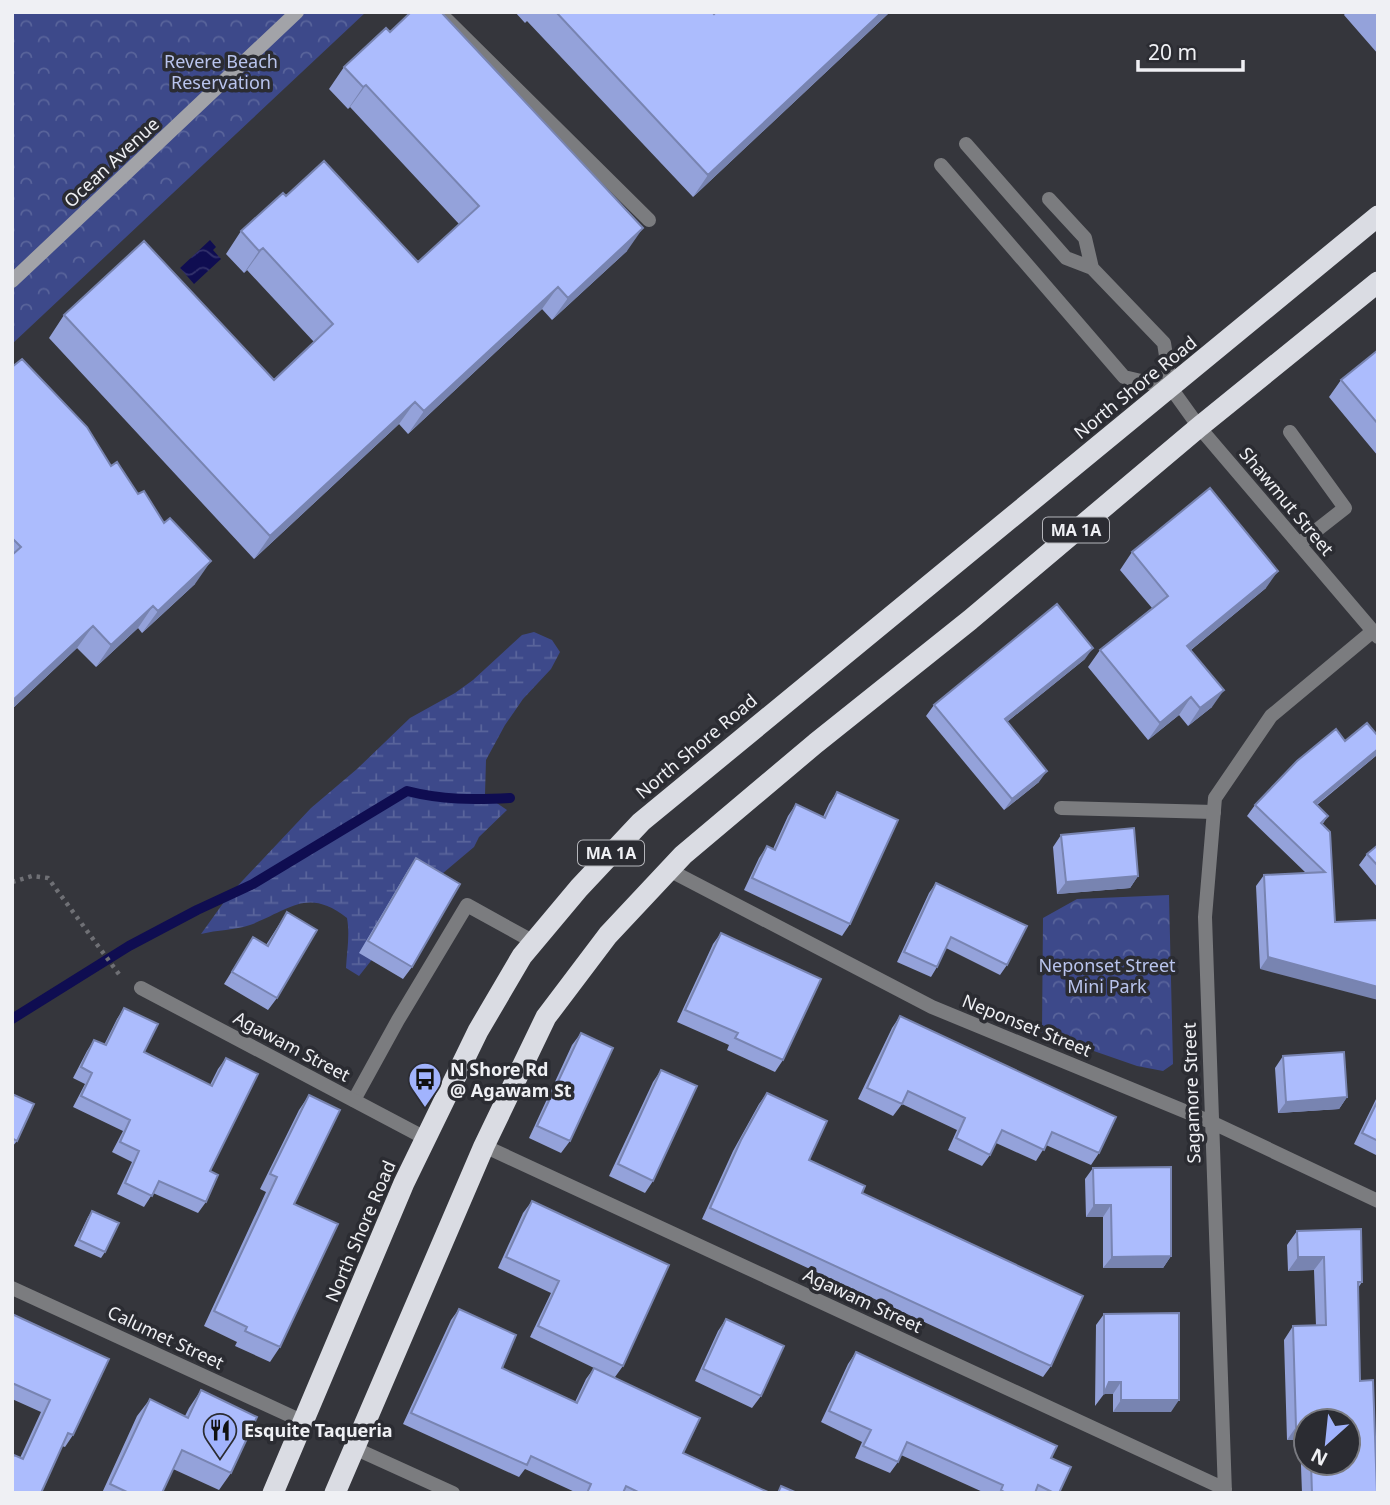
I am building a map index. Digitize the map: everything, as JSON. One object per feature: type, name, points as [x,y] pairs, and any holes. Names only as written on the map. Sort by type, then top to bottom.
[{"type":"highway","name":"North Shore Road","points":[[273,1493],[404,1183],[478,1031],[522,956],[579,888],[641,822],[1378,216]]},
{"type":"highway","name":"MA 1A","points":[[335,1493],[484,1146],[546,1017],[608,935],[684,855],[816,743],[970,620],[1199,427],[1378,282]]},
{"type":"main road","name":"Ocean Avenue","points":[[12,281],[297,12]]},
{"type":"street","points":[[439,12],[649,220]]},
{"type":"street","points":[[941,165],[1124,377],[1171,388],[1164,343],[1092,268],[1066,258],[966,144]]},
{"type":"street","points":[[1049,199],[1085,238],[1092,268]]},
{"type":"street","name":"Shawmut Street","points":[[1171,388],[1199,427],[1375,634]]},
{"type":"street","points":[[1290,432],[1345,508],[1299,544]]},
{"type":"street","name":"Sagamore Street","points":[[1225,1491],[1205,917],[1215,798],[1271,716],[1375,634]]},
{"type":"street","points":[[1061,808],[1214,812]]},
{"type":"street","name":"Neponset Street","points":[[669,870],[932,1007],[1211,1122],[1378,1201]]},
{"type":"street","points":[[354,1100],[467,905],[534,942]]},
{"type":"street","name":"Agawam Street","points":[[141,988],[425,1138]]},
{"type":"street","name":"Agawam Street","points":[[484,1146],[1225,1491]]},
{"type":"street","name":"Calumet Street","points":[[12,1288],[304,1422]]},
{"type":"street","points":[[354,1448],[453,1493]]},
{"type":"path","points":[[12,882],[32,876],[48,878],[122,979]]},
{"type":"green space","name":"Revere Beach Reservation","points":[[12,12],[366,12],[12,344]]},
{"type":"green space","points":[[534,632],[552,640],[560,652],[551,669],[523,699],[505,725],[486,760],[485,795],[507,810],[479,837],[474,847],[436,879],[359,976],[346,968],[347,918],[321,904],[298,904],[250,925],[201,934],[229,895],[311,808],[410,718],[455,693],[522,635]]},
{"type":"green space","name":"Neponset Street Mini Park","points":[[1169,895],[1173,1064],[1163,1071],[1137,1066],[1042,1033],[1043,918],[1077,899]]},
{"type":"water","points":[[210,240],[216,247],[213,250],[221,259],[194,284],[180,268]]},
{"type":"building","points":[[411,12],[441,12],[643,228],[568,298],[558,287],[424,411],[415,402],[270,536],[64,315],[144,241],[274,380],[333,324],[263,248],[259,251],[241,231],[283,193],[286,196],[324,161],[418,262],[479,206],[366,85],[363,87],[344,67],[386,28],[390,32]]},
{"type":"building","points":[[556,12],[714,14],[882,12],[708,175]]},
{"type":"building","points":[[1378,350],[1378,424],[1341,380]]},
{"type":"building","points":[[22,359],[87,427],[111,466],[117,462],[138,494],[144,491],[164,523],[170,518],[211,561],[158,611],[153,606],[111,645],[93,626],[12,701],[12,555],[21,547],[12,538],[12,367]]},
{"type":"building","points":[[1210,488],[1278,571],[1187,646],[1224,690],[1200,708],[1191,697],[1160,723],[1100,650],[1168,596],[1132,552]]},
{"type":"building","points":[[1057,604],[1093,648],[1005,719],[1047,771],[1012,799],[934,705]]},
{"type":"building","points":[[1367,723],[1378,736],[1378,749],[1314,802],[1328,816],[1321,823],[1330,832],[1335,922],[1378,920],[1378,987],[1268,957],[1264,875],[1325,872],[1255,805],[1297,761],[1336,729],[1345,741]]},
{"type":"building","points":[[837,792],[898,820],[850,924],[752,878],[767,846],[775,850],[796,804],[825,818]]},
{"type":"building","points":[[1134,828],[1138,876],[1066,882],[1061,835]]},
{"type":"building","points":[[1378,845],[1378,866],[1367,854]]},
{"type":"building","points":[[416,858],[460,884],[412,967],[368,941]]},
{"type":"building","points":[[936,883],[1027,926],[1007,965],[951,937],[937,967],[904,952]]},
{"type":"building","points":[[287,912],[317,930],[277,998],[232,972],[253,937],[268,946]]},
{"type":"building","points":[[721,933],[821,979],[783,1060],[735,1038],[738,1033],[685,1010]]},
{"type":"building","points":[[124,1008],[158,1024],[144,1052],[212,1086],[226,1058],[258,1074],[210,1171],[218,1175],[206,1202],[159,1181],[152,1196],[125,1183],[139,1151],[120,1142],[130,1120],[81,1096],[92,1073],[81,1067],[94,1040],[106,1045]]},
{"type":"building","points":[[900,1016],[1116,1117],[1099,1153],[1052,1132],[1044,1150],[1002,1130],[990,1155],[956,1138],[965,1118],[908,1091],[902,1104],[867,1088]]},
{"type":"building","points":[[581,1033],[613,1048],[570,1141],[537,1126]]},
{"type":"building","points":[[1344,1052],[1347,1097],[1286,1102],[1283,1056]]},
{"type":"building","points":[[661,1070],[697,1086],[653,1181],[618,1164]]},
{"type":"building","points":[[767,1093],[827,1121],[809,1160],[865,1186],[862,1193],[1083,1296],[1051,1366],[710,1208],[741,1140]]},
{"type":"building","points":[[12,1094],[34,1104],[17,1141],[12,1138]]},
{"type":"building","points":[[309,1095],[340,1110],[294,1204],[338,1224],[280,1347],[245,1331],[247,1327],[214,1311],[277,1177],[270,1174]]},
{"type":"building","points":[[1378,1100],[1378,1141],[1362,1133]]},
{"type":"building","points":[[1171,1167],[1171,1256],[1112,1257],[1111,1205],[1094,1205],[1093,1168]]},
{"type":"building","points":[[532,1201],[669,1265],[623,1366],[538,1326],[559,1281],[506,1257]]},
{"type":"building","points":[[92,1211],[119,1223],[105,1252],[79,1240]]},
{"type":"building","points":[[1361,1229],[1362,1282],[1358,1282],[1360,1381],[1373,1380],[1377,1493],[1312,1493],[1311,1477],[1362,1477],[1362,1407],[1295,1407],[1293,1326],[1326,1325],[1324,1257],[1298,1257],[1297,1231]]},
{"type":"building","points":[[459,1309],[516,1335],[502,1368],[577,1403],[594,1368],[700,1418],[683,1453],[770,1493],[640,1493],[626,1486],[623,1493],[587,1493],[591,1484],[531,1456],[527,1465],[411,1413]]},
{"type":"building","points":[[1179,1313],[1179,1400],[1121,1400],[1121,1382],[1109,1382],[1104,1394],[1104,1314]]},
{"type":"building","points":[[12,1314],[109,1359],[73,1435],[68,1433],[41,1493],[12,1493],[12,1459],[14,1455],[23,1459],[50,1400],[12,1383]]},
{"type":"building","points":[[726,1319],[784,1346],[761,1396],[703,1369]]},
{"type":"building","points":[[856,1352],[1057,1446],[1051,1458],[1071,1467],[1059,1493],[1038,1485],[1035,1493],[1006,1493],[1001,1490],[1003,1485],[907,1442],[898,1462],[863,1446],[871,1430],[829,1411]]},
{"type":"building","points":[[201,1390],[257,1417],[231,1473],[182,1450],[162,1493],[129,1493],[110,1484],[150,1399],[188,1418]]},
{"type":"building","points":[[781,1486],[797,1493],[778,1493]]},
{"type":"waterway","points":[[12,1019],[129,946],[253,884],[407,791],[458,799],[510,798]]},
{"type":"place","name":"N Shore Rd @ Agawam St","points":[[425,1109]]},
{"type":"place","name":"Esquite Taqueria","points":[[220,1460]]}]
